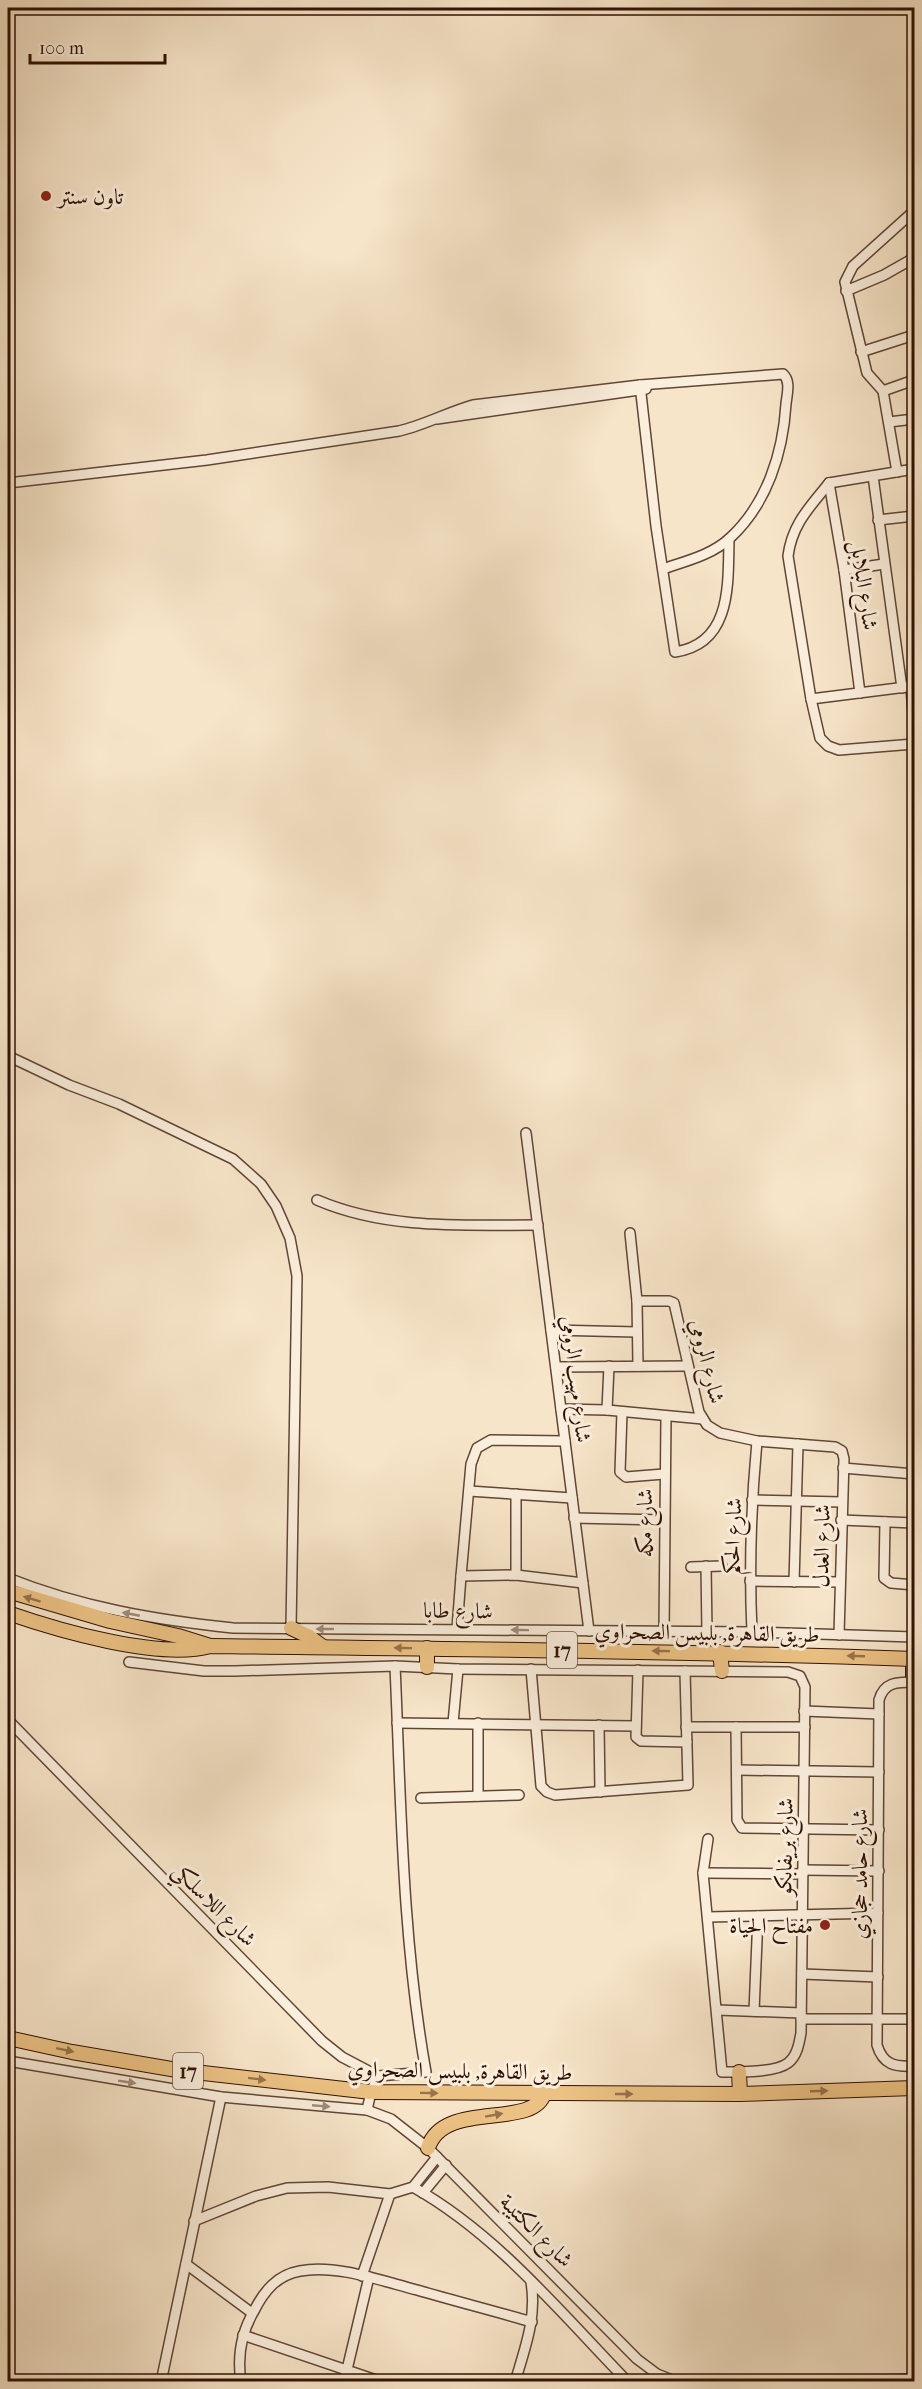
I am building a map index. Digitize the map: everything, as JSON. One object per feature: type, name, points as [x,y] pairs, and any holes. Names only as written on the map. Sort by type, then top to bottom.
[{"type":"highway","points":[[8,1591],[110,1621],[178,1636],[210,1646]]},
{"type":"highway","points":[[8,1613],[47,1626],[104,1639],[187,1650],[210,1646]]},
{"type":"highway","points":[[291,1629],[308,1636],[323,1647]]},
{"type":"highway","name":"طريق القاهرة, بلبيس الصحراوي","points":[[210,1646],[720,1652],[914,1659]]},
{"type":"highway","points":[[427,1648],[427,1667]]},
{"type":"highway","points":[[720,1652],[722,1671]]},
{"type":"highway","points":[[914,1659],[914,1682]]},
{"type":"highway","name":"طريق القاهرة, بلبيس الصحراوي","points":[[8,2038],[72,2052],[177,2070],[371,2092],[741,2094],[915,2088]]},
{"type":"highway","points":[[739,2072],[741,2094]]},
{"type":"highway","points":[[432,2152],[435,2133],[448,2124],[525,2110],[539,2103],[544,2094]]},
{"type":"street","points":[[897,472],[883,391],[867,373],[846,291],[846,277],[853,266],[915,212]]},
{"type":"street","points":[[846,291],[884,275],[915,258]]},
{"type":"street","points":[[861,352],[915,335]]},
{"type":"street","points":[[8,483],[59,479],[295,447],[399,431],[436,419],[644,387],[780,373],[788,379],[783,433],[771,479],[758,502],[729,539],[711,551],[663,569]]},
{"type":"street","points":[[883,391],[915,380]]},
{"type":"street","points":[[644,387],[663,569],[675,652],[692,650],[707,638],[724,607],[728,581],[729,539]]},
{"type":"street","points":[[889,422],[915,419]]},
{"type":"street","points":[[915,469],[829,483],[796,526],[790,540],[788,556],[811,699],[820,738],[828,746],[839,750],[915,744]]},
{"type":"street","points":[[873,476],[884,564],[915,724]]},
{"type":"street","name":"شارع البلابل","points":[[829,483],[844,570],[860,693]]},
{"type":"street","points":[[878,520],[915,516]]},
{"type":"street","points":[[844,570],[884,564]]},
{"type":"street","points":[[811,699],[909,687]]},
{"type":"street","points":[[8,1056],[69,1085],[119,1104],[223,1153],[252,1175],[269,1195],[279,1212],[290,1238],[297,1276],[291,1629]]},
{"type":"street","name":"شارع مهيب الرومي","points":[[526,1133],[589,1631]]},
{"type":"street","points":[[317,1200],[348,1213],[393,1221],[538,1226]]},
{"type":"street","points":[[630,1233],[637,1301],[638,1366]]},
{"type":"street","name":"شارع الرومي","points":[[637,1301],[674,1303],[702,1419],[720,1433],[757,1441],[835,1447],[842,1451],[844,1463]]},
{"type":"street","points":[[551,1330],[637,1332]]},
{"type":"street","points":[[607,1410],[609,1366]]},
{"type":"street","points":[[556,1367],[688,1366]]},
{"type":"street","points":[[561,1409],[607,1410],[702,1419]]},
{"type":"street","points":[[622,1412],[620,1472],[626,1477],[664,1474]]},
{"type":"street","name":"شارع مكه","points":[[664,1631],[663,1520],[666,1416]]},
{"type":"street","points":[[457,1629],[473,1454],[483,1443],[491,1440],[565,1441]]},
{"type":"street","name":"شارع الحكم","points":[[752,1632],[750,1581],[752,1500],[757,1441]]},
{"type":"street","points":[[794,1582],[798,1444]]},
{"type":"street","points":[[844,1463],[915,1474]]},
{"type":"street","name":"شارع العدل","points":[[839,1635],[844,1463]]},
{"type":"street","points":[[468,1491],[572,1498]]},
{"type":"street","points":[[516,1494],[516,1575]]},
{"type":"street","points":[[752,1500],[842,1502]]},
{"type":"street","points":[[574,1518],[663,1520]]},
{"type":"street","points":[[841,1520],[915,1523]]},
{"type":"street","points":[[885,1522],[884,1578],[891,1583],[915,1585]]},
{"type":"street","points":[[706,1566],[707,1632]]},
{"type":"street","points":[[692,1567],[722,1566]]},
{"type":"street","points":[[461,1576],[516,1575],[582,1583]]},
{"type":"street","name":"شارع طابا","points":[[8,1578],[112,1610],[171,1622],[233,1628],[752,1632],[915,1637]]},
{"type":"street","points":[[750,1581],[840,1582]]},
{"type":"street","points":[[129,1662],[204,1671],[395,1666],[458,1669],[722,1671]]},
{"type":"street","points":[[367,2110],[378,2076],[426,2072],[410,1960],[400,1806],[395,1666]]},
{"type":"street","points":[[453,1723],[458,1669]]},
{"type":"street","points":[[531,1669],[541,1786],[543,1790],[555,1795],[688,1785],[685,1671]]},
{"type":"street","points":[[638,1670],[635,1735],[641,1741],[687,1742]]},
{"type":"street","name":"شارع بريفابكو","points":[[717,2010],[722,2072],[763,2070],[786,2065],[795,2055],[801,2016],[805,1687],[803,1680],[795,1673],[722,1671]]},
{"type":"street","name":"شارع حامد حجازي","points":[[914,1682],[891,1683],[884,1688],[879,1700],[877,2045],[885,2061],[892,2066],[915,2066]]},
{"type":"street","points":[[804,1711],[879,1714]]},
{"type":"street","name":"شارع اللاسلكي","points":[[8,1720],[322,2041],[342,2057],[378,2076]]},
{"type":"street","points":[[397,1723],[635,1726]]},
{"type":"street","points":[[478,1723],[478,1796]]},
{"type":"street","points":[[599,1725],[600,1792]]},
{"type":"street","points":[[686,1727],[805,1727]]},
{"type":"street","points":[[736,1727],[737,1820],[739,1826],[746,1830],[879,1830]]},
{"type":"street","points":[[737,1770],[879,1772]]},
{"type":"street","points":[[421,1798],[519,1795]]},
{"type":"street","points":[[708,1839],[703,1873],[717,2010],[801,2016],[915,2019]]},
{"type":"street","points":[[703,1873],[879,1871]]},
{"type":"street","points":[[708,1917],[878,1913]]},
{"type":"street","points":[[754,2011],[758,1916]]},
{"type":"street","points":[[801,1974],[878,1977]]},
{"type":"street","name":"شارع الكتيبة","points":[[8,2061],[221,2097],[367,2110],[391,2119],[446,2165],[637,2359],[657,2374],[677,2382]]},
{"type":"street","points":[[161,2382],[221,2097]]},
{"type":"street","points":[[194,2221],[256,2196],[287,2188],[328,2187],[390,2194],[412,2187],[432,2152]]},
{"type":"street","points":[[423,2193],[446,2165]]},
{"type":"street","points":[[412,2187],[440,2202],[479,2233],[531,2282],[628,2382]]},
{"type":"street","points":[[344,2382],[366,2277],[390,2194]]},
{"type":"street","points":[[186,2264],[252,2313]]},
{"type":"street","points":[[241,2382],[239,2350],[252,2313],[265,2291],[279,2278],[298,2271],[319,2268],[366,2277],[532,2322]]},
{"type":"street","points":[[515,2382],[532,2322],[534,2298],[531,2282]]},
{"type":"street","points":[[243,2335],[382,2382]]},
{"type":"street","points":[[822,2382],[915,2379]]},
{"type":"place","name":"تاون سنتر","points":[[46,196]]},
{"type":"place","name":"مفتاح الحياة","points":[[825,1925]]}]
